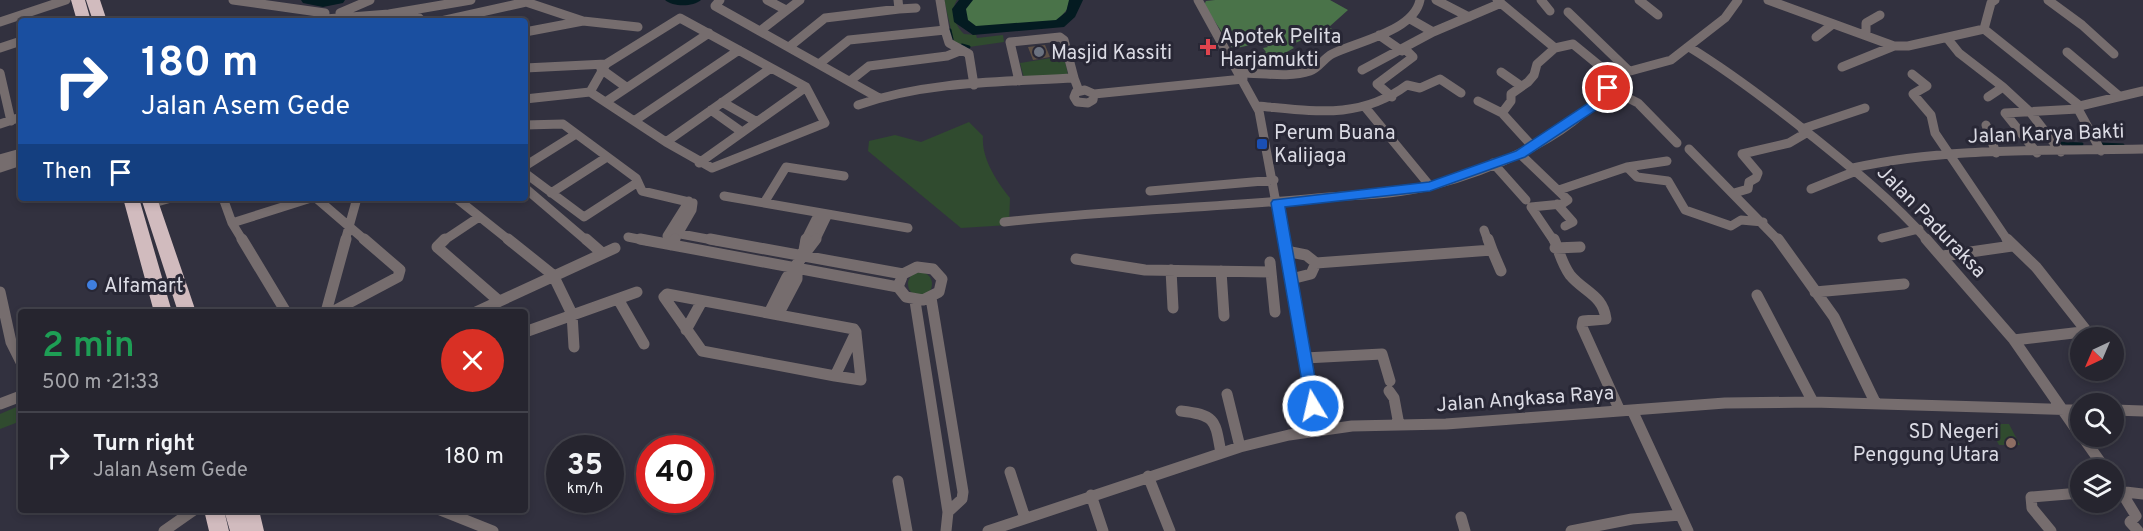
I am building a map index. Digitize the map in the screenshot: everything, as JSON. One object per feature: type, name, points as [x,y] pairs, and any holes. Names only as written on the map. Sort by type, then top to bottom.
[{"type":"highway","points":[[78,0],[82,18]]},
{"type":"highway","points":[[93,0],[98,18]]},
{"type":"highway","points":[[132,201],[162,309]]},
{"type":"highway","points":[[150,201],[186,309]]},
{"type":"highway","points":[[215,513],[219,531]]},
{"type":"highway","points":[[235,513],[240,531]]},
{"type":"highway","points":[[250,513],[254,531]]},
{"type":"street","points":[[0,22],[66,0]]},
{"type":"street","points":[[233,0],[329,14],[352,9],[370,0]]},
{"type":"street","points":[[338,18],[389,14],[471,0]]},
{"type":"street","points":[[720,0],[715,6],[879,98]]},
{"type":"street","points":[[767,0],[786,10]]},
{"type":"street","points":[[760,31],[800,0]]},
{"type":"street","points":[[940,0],[949,43],[969,54],[975,85]]},
{"type":"street","points":[[1197,0],[1258,106],[1274,180],[1319,430]]},
{"type":"street","points":[[1019,81],[1010,42],[1060,37],[1064,40],[1079,91],[1074,97],[1080,103],[1091,102],[1094,94],[1242,76],[1308,71],[1329,55],[1412,20],[1420,0]]},
{"type":"street","points":[[1436,0],[1469,17]]},
{"type":"street","points":[[1541,0],[1551,11]]},
{"type":"street","points":[[1639,0],[1658,15]]},
{"type":"street","points":[[1612,76],[1671,60],[1731,13],[1738,0]]},
{"type":"street","points":[[1768,0],[1894,46]]},
{"type":"street","points":[[1984,29],[1990,14],[1991,3],[1995,0]]},
{"type":"street","points":[[2048,0],[2082,25],[2114,54]]},
{"type":"street","points":[[1362,70],[1372,67],[1434,32],[1499,1],[1555,48]]},
{"type":"street","points":[[454,18],[526,2],[583,21],[638,27]]},
{"type":"street","points":[[789,47],[825,18],[898,4],[916,8]]},
{"type":"street","points":[[552,28],[554,12]]},
{"type":"street","points":[[1568,12],[1628,70]]},
{"type":"street","points":[[1866,34],[1866,23],[1880,15]]},
{"type":"street","points":[[528,68],[603,66],[680,18],[806,87],[825,121],[824,124],[712,168],[699,163],[590,92],[528,99]]},
{"type":"street","points":[[1412,20],[1434,32]]},
{"type":"street","points":[[528,32],[583,21]]},
{"type":"street","points":[[1816,37],[1833,24]]},
{"type":"street","points":[[1842,67],[1894,46],[1947,38],[1984,29]]},
{"type":"street","points":[[1984,29],[2079,108],[2101,151]]},
{"type":"street","points":[[819,64],[849,40],[945,30]]},
{"type":"street","points":[[607,101],[709,33]]},
{"type":"street","points":[[1379,35],[1413,57],[1377,84],[1392,97]]},
{"type":"street","points":[[1947,38],[1959,53],[2003,87],[2030,112],[2061,152]]},
{"type":"street","points":[[0,48],[18,42]]},
{"type":"street","points":[[1502,113],[1511,101],[1511,94],[1534,75],[1537,64],[1555,48],[1573,44],[1612,76]]},
{"type":"street","name":"Jalan Paduraksa","points":[[1689,47],[1735,75],[1855,170],[1919,229],[2014,340],[2070,421]]},
{"type":"street","points":[[634,121],[739,50]]},
{"type":"street","points":[[850,81],[871,66],[947,56],[962,50]]},
{"type":"street","points":[[2067,52],[2119,96]]},
{"type":"street","points":[[603,66],[626,87]]},
{"type":"street","points":[[590,92],[603,66]]},
{"type":"street","points":[[666,142],[771,68]]},
{"type":"street","points":[[1501,72],[1521,86]]},
{"type":"street","points":[[0,73],[16,119],[0,124]]},
{"type":"street","points":[[1811,189],[1855,170],[1889,160],[1950,154],[1935,133],[1931,115],[1913,94],[1927,86],[1912,74]]},
{"type":"street","points":[[1004,222],[1084,213],[1186,210],[1278,203],[1430,186],[1492,162],[1520,154],[1533,147],[1592,107],[1608,88],[1612,76]]},
{"type":"street","points":[[858,105],[920,89],[1074,78]]},
{"type":"street","points":[[1258,106],[1337,112],[1365,107],[1392,97],[1407,85],[1420,88],[1440,79],[1461,93]]},
{"type":"street","points":[[699,163],[806,87]]},
{"type":"street","points":[[1988,97],[2003,87]]},
{"type":"street","points":[[1608,88],[1638,103],[1677,142]]},
{"type":"street","points":[[2037,153],[2004,114],[2079,108],[2119,96],[2143,92]]},
{"type":"street","points":[[1478,101],[1502,113],[1533,147]]},
{"type":"street","points":[[722,102],[757,123]]},
{"type":"street","points":[[1365,107],[1430,186]]},
{"type":"street","points":[[1734,193],[1748,189],[1749,182],[1756,178],[1758,173],[1742,154],[1789,143],[1804,131],[1865,108]]},
{"type":"street","points":[[711,110],[742,132]]},
{"type":"street","points":[[528,125],[561,123],[638,182],[644,192],[689,201],[667,244]]},
{"type":"street","points":[[1986,125],[1996,153]]},
{"type":"street","points":[[528,164],[576,134]]},
{"type":"street","points":[[1689,149],[1764,222],[1790,252],[1834,317],[1876,404]]},
{"type":"street","name":"Jalan Karya Bakti","points":[[1950,154],[2143,149]]},
{"type":"street","points":[[0,159],[18,154]]},
{"type":"street","points":[[1520,154],[1568,200],[1565,204],[1528,204]]},
{"type":"street","name":"Jalan Karya Bakti","points":[[1950,154],[1985,210],[2012,246],[2036,267],[2085,329],[2082,332],[2014,340]]},
{"type":"street","points":[[551,193],[607,157]]},
{"type":"street","points":[[1559,190],[1628,167],[1667,161]]},
{"type":"street","points":[[0,168],[18,162]]},
{"type":"street","points":[[1492,162],[1551,234],[1555,248],[1569,273],[1590,288],[1604,310],[1606,319],[1583,321],[1582,327],[1598,367],[1626,411],[1688,531]]},
{"type":"street","points":[[764,203],[786,167],[844,176]]},
{"type":"street","points":[[1628,167],[1637,177],[1668,181],[1683,208],[1699,217],[1731,226],[1741,220],[1764,222]]},
{"type":"street","points":[[528,175],[584,218],[638,182]]},
{"type":"street","points":[[1150,191],[1274,180]]},
{"type":"street","points":[[528,190],[603,253]]},
{"type":"street","points":[[724,196],[908,228]]},
{"type":"street","points":[[224,201],[232,223],[284,309]]},
{"type":"street","points":[[232,223],[302,201]]},
{"type":"street","points":[[319,201],[394,264],[400,274],[337,309]]},
{"type":"street","points":[[327,309],[356,201]]},
{"type":"street","points":[[460,201],[553,275],[572,314],[574,347]]},
{"type":"street","points":[[466,205],[472,201]]},
{"type":"street","points":[[1557,204],[1573,222],[1565,226]]},
{"type":"street","points":[[774,314],[796,279],[797,268],[803,256],[812,247],[823,214]]},
{"type":"street","points":[[479,217],[439,243],[437,247],[499,301]]},
{"type":"street","points":[[1882,238],[1919,229]]},
{"type":"street","points":[[1484,230],[1501,271]]},
{"type":"street","points":[[628,237],[898,287],[906,298],[915,301],[931,298],[939,292],[943,283],[937,272],[928,267],[917,267],[903,274],[674,233]]},
{"type":"street","points":[[1943,256],[2012,246]]},
{"type":"street","points":[[1555,248],[1580,247]]},
{"type":"street","points":[[482,309],[615,248]]},
{"type":"street","points":[[1287,251],[1306,255],[1316,263],[1492,250]]},
{"type":"street","points":[[1076,259],[1145,270],[1271,269],[1290,274],[1311,274],[1316,263]]},
{"type":"street","points":[[1271,269],[1275,312]]},
{"type":"street","points":[[1171,270],[1173,308]]},
{"type":"street","points":[[1221,271],[1224,316]]},
{"type":"street","points":[[898,287],[903,274]]},
{"type":"street","points":[[1815,292],[1904,284]]},
{"type":"street","points":[[0,292],[11,342],[18,356]]},
{"type":"street","points":[[528,331],[637,292]]},
{"type":"street","points":[[665,295],[702,301],[774,314],[854,329],[861,380],[704,352],[686,330],[665,295]]},
{"type":"street","points":[[1757,295],[1813,402]]},
{"type":"street","points":[[931,298],[963,492],[962,499],[948,512]]},
{"type":"street","points":[[618,299],[644,344]]},
{"type":"street","points":[[686,330],[702,301]]},
{"type":"street","points":[[915,301],[948,512],[946,531]]},
{"type":"street","points":[[835,376],[856,332]]},
{"type":"street","points":[[1305,358],[1382,354],[1399,425]]},
{"type":"street","points":[[1227,394],[1239,447]]},
{"type":"street","points":[[0,404],[18,397]]},
{"type":"street","points":[[932,403],[947,401]]},
{"type":"street","name":"Jalan Angkasa Raya","points":[[988,531],[1239,447],[1319,430],[1446,424],[1725,403],[1813,402],[2070,409]]},
{"type":"street","points":[[2124,410],[2143,411]]},
{"type":"street","points":[[1181,411],[1205,417],[1216,425],[1219,430],[1221,453]]},
{"type":"street","points":[[1010,472],[1025,518]]},
{"type":"street","points":[[1148,476],[1170,531]]},
{"type":"street","points":[[898,481],[907,531]]},
{"type":"street","points":[[2124,491],[2143,494]]},
{"type":"street","points":[[2051,531],[2032,508],[2031,497],[2070,494]]},
{"type":"street","points":[[1091,495],[1103,531]]},
{"type":"street","points":[[2124,496],[2140,516],[2130,522],[2138,531]]},
{"type":"street","points":[[164,531],[190,513]]},
{"type":"street","points":[[448,513],[493,531]]},
{"type":"street","points":[[1571,531],[1634,525],[1680,515]]},
{"type":"street","points":[[1461,517],[1465,531]]},
{"type":"green space","points":[[944,0],[957,0],[953,14],[958,27],[964,34],[976,35],[977,38],[1003,35],[1004,42],[969,47],[954,42]]},
{"type":"green space","points":[[971,0],[1071,0],[1071,5],[1057,21],[974,28],[966,21],[964,9]]},
{"type":"green space","points":[[1330,0],[1348,10],[1329,27],[1332,29],[1325,31],[1333,40],[1329,41],[1325,36],[1315,39],[1311,36],[1291,45],[1294,48],[1281,55],[1280,60],[1271,60],[1257,56],[1266,52],[1263,48],[1268,47],[1263,42],[1233,49],[1204,5],[1206,1]]},
{"type":"green space","points":[[1064,56],[1068,75],[1024,78],[1020,63]]},
{"type":"green space","points":[[969,122],[983,136],[987,161],[1010,198],[1009,225],[961,228],[868,151],[869,141],[895,135],[921,142]]},
{"type":"green space","points":[[920,272],[925,273],[931,279],[931,289],[925,295],[920,296],[915,295],[909,289],[908,284],[909,279],[915,273]]},
{"type":"green space","points":[[18,406],[18,422],[0,429],[0,414]]},
{"type":"green space","points":[[1988,424],[2009,424],[2020,445],[1999,445]]},
{"type":"building","name":"Masjid Kassiti","points":[[1045,45],[1050,57],[1033,60],[1028,47]]},
{"type":"waterway","points":[[308,0],[323,3],[338,0]]},
{"type":"waterway","points":[[672,0],[694,0]]},
{"type":"waterway","points":[[966,0],[959,9],[961,22],[973,31],[1059,24],[1070,14],[1076,0]]},
{"type":"waterway","points":[[950,30],[952,39]]},
{"type":"waterway","points":[[962,45],[969,47]]},
{"type":"waterway","points":[[2058,143],[2082,144]]},
{"type":"waterway","points":[[2101,144],[2123,145]]},
{"type":"place","name":"Apotek Pelita Harjamukti","points":[[1208,47]]},
{"type":"place","name":"Masjid Kassiti","points":[[1039,52]]},
{"type":"place","name":"Perum Buana Kalijaga","points":[[1262,144]]},
{"type":"place","name":"Alfamart","points":[[92,285]]},
{"type":"place","name":"SD Negeri Penggung Utara","points":[[2011,443]]},
{"type":"route","points":[[1313,406],[1278,203],[1430,186],[1492,162],[1520,154],[1533,147],[1592,107],[1608,88]]}]
